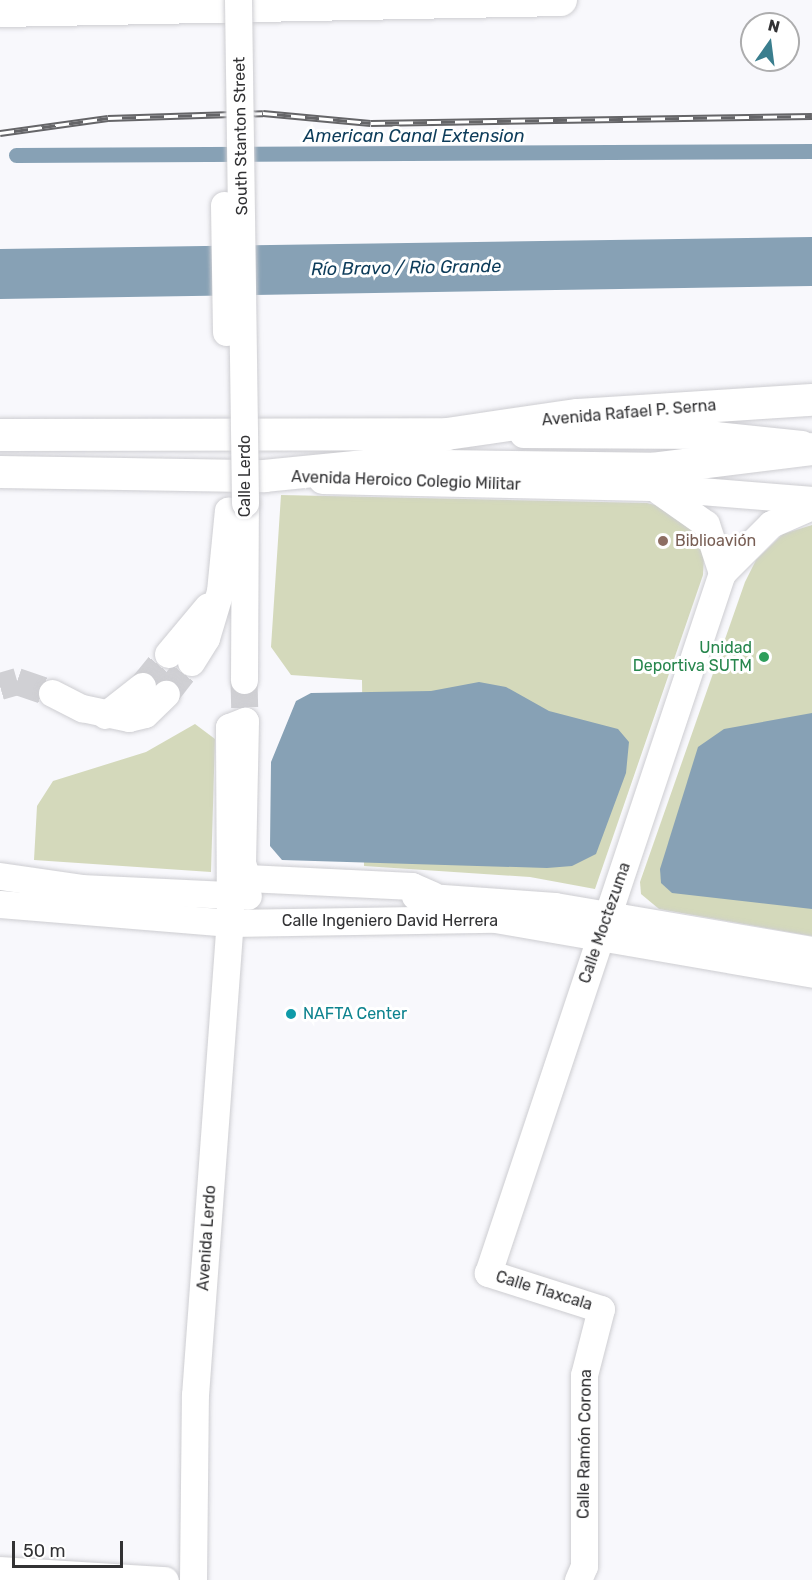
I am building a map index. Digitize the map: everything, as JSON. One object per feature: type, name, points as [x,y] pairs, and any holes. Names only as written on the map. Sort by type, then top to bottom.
[{"type":"highway","points":[[0,11],[561,0]]},
{"type":"highway","name":"Avenida Rafael P. Serna","points":[[447,434],[578,416],[812,400]]},
{"type":"highway","points":[[0,435],[447,434]]},
{"type":"highway","points":[[264,476],[428,466],[652,469],[812,448]]},
{"type":"highway","name":"Avenida Heroico Colegio Militar","points":[[0,472],[264,476]]},
{"type":"main road","name":"South Stanton Street","points":[[221,0],[235,271]]},
{"type":"main road","name":"South Stanton Street","points":[[235,271],[238,0]]},
{"type":"main road","points":[[180,658],[206,638],[220,591],[237,503],[235,271]]},
{"type":"main road","points":[[447,434],[704,434],[812,448]]},
{"type":"main road","name":"Avenida Heroico Colegio Militar","points":[[264,476],[366,483],[651,487],[812,500]]},
{"type":"main road","points":[[651,487],[686,505],[706,524],[722,573]]},
{"type":"main road","name":"Calle Lerdo","points":[[237,503],[244,680]]},
{"type":"main road","name":"Calle Moctezuma","points":[[488,1273],[607,926],[722,573],[771,524],[812,506]]},
{"type":"main road","points":[[52,693],[105,715],[145,714],[154,690]]},
{"type":"main road","name":"Avenida Lerdo","points":[[194,1580],[195,1395],[230,924],[227,733],[233,724],[245,721],[242,863],[248,878],[412,886],[432,895]]},
{"type":"main road","name":"Calle Ingeniero David Herrera","points":[[0,876],[81,888],[231,896],[349,898],[432,895],[607,926],[812,974]]},
{"type":"main road","points":[[349,898],[373,906],[380,918]]},
{"type":"main road","name":"Calle Ingeniero David Herrera","points":[[0,904],[230,924],[380,918],[495,920],[607,926],[812,950]]},
{"type":"main road","name":"Calle Tlaxcala","points":[[488,1273],[601,1309]]},
{"type":"main road","name":"Calle Ramón Corona","points":[[578,1580],[584,1566],[586,1362],[601,1309]]},
{"type":"main road","points":[[0,1570],[165,1580]]},
{"type":"green space","points":[[281,495],[647,503],[667,508],[692,527],[704,556],[703,575],[595,889],[530,877],[364,866],[362,680],[291,675],[271,647]]},
{"type":"green space","name":"Unidad Deportiva SUTM","points":[[812,525],[812,936],[659,909],[641,894],[640,882],[745,582],[756,560],[783,534]]},
{"type":"green space","points":[[195,724],[215,739],[211,872],[34,860],[37,806],[53,781],[146,752]]},
{"type":"water","name":"Río Bravo / Rio Grande","points":[[812,237],[812,286],[0,299],[0,249]]},
{"type":"water","points":[[479,682],[506,687],[549,711],[618,729],[629,742],[626,773],[596,854],[572,866],[547,868],[282,860],[270,846],[271,762],[296,701],[311,693],[431,691]]},
{"type":"water","points":[[812,713],[812,909],[672,893],[661,883],[660,869],[698,747],[724,729]]},
{"type":"waterway","name":"American Canal Extension","points":[[16,155],[812,151]]},
{"type":"tunnel","points":[[142,686],[168,654]]},
{"type":"tunnel","points":[[166,694],[191,662]]},
{"type":"tunnel","points":[[244,680],[245,721]]},
{"type":"tunnel","points":[[0,686],[17,681],[52,693]]},
{"type":"railway","points":[[0,133],[108,118],[263,113],[371,123],[812,116]]},
{"type":"place","name":"Biblioavión","points":[[663,541]]},
{"type":"place","name":"Unidad Deportiva SUTM","points":[[764,657]]},
{"type":"place","name":"NAFTA Center","points":[[291,1014]]}]
